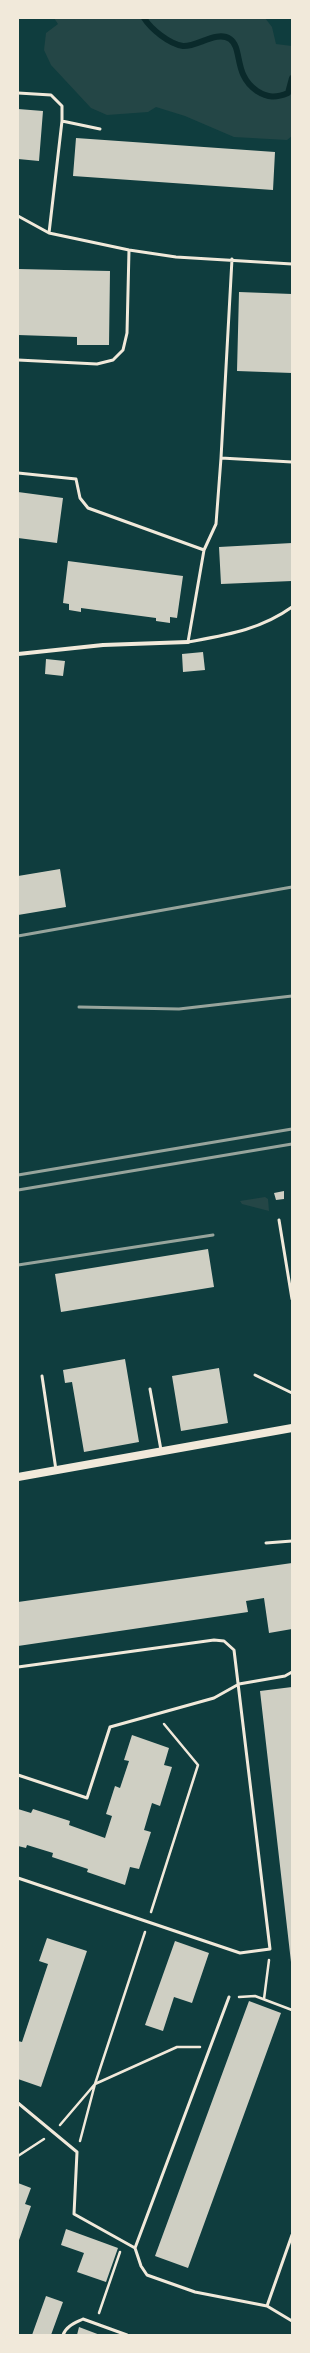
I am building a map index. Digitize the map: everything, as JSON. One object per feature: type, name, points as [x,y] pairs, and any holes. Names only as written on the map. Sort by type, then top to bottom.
[{"type":"main road","points":[[18,1477],[292,1428]]},
{"type":"street","points":[[18,654],[103,645],[188,642]]},
{"type":"lane","points":[[18,93],[51,96],[62,106],[62,122],[48,233]]},
{"type":"lane","points":[[62,122],[100,129]]},
{"type":"lane","points":[[18,216],[48,233],[129,250],[176,257],[292,264]]},
{"type":"lane","points":[[18,360],[96,364],[113,360],[122,350],[127,333],[129,250]]},
{"type":"lane","points":[[232,260],[216,524],[204,550],[188,642],[239,633],[275,619],[292,607]]},
{"type":"lane","points":[[221,458],[292,462]]},
{"type":"lane","points":[[18,473],[76,479],[80,498],[88,508],[204,550]]},
{"type":"lane","points":[[280,1220],[292,1299]]},
{"type":"lane","points":[[255,1375],[292,1393]]},
{"type":"lane","points":[[42,1376],[56,1470]]},
{"type":"lane","points":[[150,1389],[162,1452]]},
{"type":"lane","points":[[266,1543],[292,1541]]},
{"type":"lane","points":[[18,1667],[218,1640],[234,1650],[270,1949],[240,1953],[18,1878]]},
{"type":"lane","points":[[18,1775],[87,1798],[110,1727],[214,1698],[239,1684],[285,1676],[292,1672]]},
{"type":"lane","points":[[229,1997],[212,2046],[135,2248],[141,2266],[148,2275],[195,2292],[267,2306],[292,2321]]},
{"type":"lane","points":[[18,2103],[77,2152],[74,2214],[135,2248]]},
{"type":"lane","points":[[267,2306],[292,2235]]},
{"type":"lane","points":[[63,2335],[65,2330],[83,2319],[128,2335]]},
{"type":"path","points":[[264,1999],[270,1949]]},
{"type":"path","points":[[229,1997],[255,1996],[292,2010]]},
{"type":"path","points":[[18,2156],[53,2133],[95,2084],[176,2047],[212,2046]]},
{"type":"path","points":[[95,2324],[124,2242]]},
{"type":"shaded area","points":[[54,18],[265,18],[272,27],[276,44],[292,46],[292,136],[287,140],[234,137],[185,116],[156,107],[148,112],[107,115],[91,108],[51,65],[44,50],[46,33],[58,24]]},
{"type":"shaded area","points":[[265,1197],[268,1199],[269,1211],[242,1204],[240,1201]]},
{"type":"building","points":[[18,109],[43,111],[39,161],[18,159]]},
{"type":"building","points":[[76,138],[275,152],[273,190],[73,176]]},
{"type":"building","points":[[18,269],[110,271],[109,345],[77,345],[77,337],[18,335]]},
{"type":"building","points":[[239,292],[292,294],[292,373],[237,371]]},
{"type":"building","points":[[18,492],[63,498],[57,543],[18,538]]},
{"type":"building","points":[[292,543],[292,581],[221,584],[219,547]]},
{"type":"building","points":[[68,561],[183,576],[177,618],[170,617],[170,623],[156,621],[156,618],[81,608],[81,612],[69,610],[69,604],[63,603]]},
{"type":"building","points":[[203,652],[205,670],[183,672],[182,654]]},
{"type":"building","points":[[46,659],[65,661],[63,676],[45,674]]},
{"type":"building","points":[[60,869],[66,907],[18,915],[18,876]]},
{"type":"building","points":[[284,1191],[284,1199],[276,1200],[274,1193]]},
{"type":"building","points":[[208,1249],[214,1287],[61,1312],[55,1274]]},
{"type":"building","points":[[125,1359],[139,1442],[84,1452],[72,1382],[65,1383],[63,1370]]},
{"type":"building","points":[[219,1368],[228,1423],[181,1431],[172,1376]]},
{"type":"building","points":[[292,1563],[292,1629],[269,1633],[264,1598],[246,1601],[248,1612],[18,1646],[18,1602]]},
{"type":"building","points":[[292,1687],[292,1962],[291,1962],[260,1691]]},
{"type":"building","points":[[132,1735],[169,1748],[164,1765],[172,1767],[160,1806],[152,1803],[144,1830],[151,1832],[139,1869],[130,1867],[125,1885],[87,1872],[88,1869],[52,1857],[53,1853],[27,1845],[26,1848],[18,1846],[18,1809],[31,1813],[33,1809],[70,1821],[69,1825],[105,1838],[112,1816],[106,1814],[115,1786],[120,1788],[129,1761],[124,1760]]},
{"type":"building","points":[[47,1938],[87,1951],[41,2087],[18,2079],[18,2041],[22,2042],[48,1964],[39,1961]]},
{"type":"building","points":[[175,1941],[209,1953],[192,2003],[174,1997],[163,2031],[145,2025]]},
{"type":"building","points":[[249,2001],[281,2013],[188,2268],[155,2256]]},
{"type":"building","points":[[18,2183],[31,2188],[25,2204],[31,2206],[18,2243]]},
{"type":"building","points":[[66,2229],[118,2248],[106,2282],[77,2272],[84,2253],[61,2245]]},
{"type":"building","points":[[46,2296],[63,2302],[51,2335],[32,2335]]},
{"type":"building","points":[[79,2327],[100,2335],[77,2335]]},
{"type":"waterway","points":[[144,18],[151,27],[166,39],[178,45],[189,46],[219,36],[230,39],[234,43],[244,77],[249,85],[265,95],[280,96],[288,93],[292,78]]},
{"type":"railway","points":[[18,936],[292,887]]},
{"type":"railway","points":[[79,1007],[179,1009],[292,996]]},
{"type":"railway","points":[[18,1175],[292,1129]]},
{"type":"railway","points":[[18,1190],[292,1144]]},
{"type":"railway","points":[[18,1265],[213,1235]]}]
